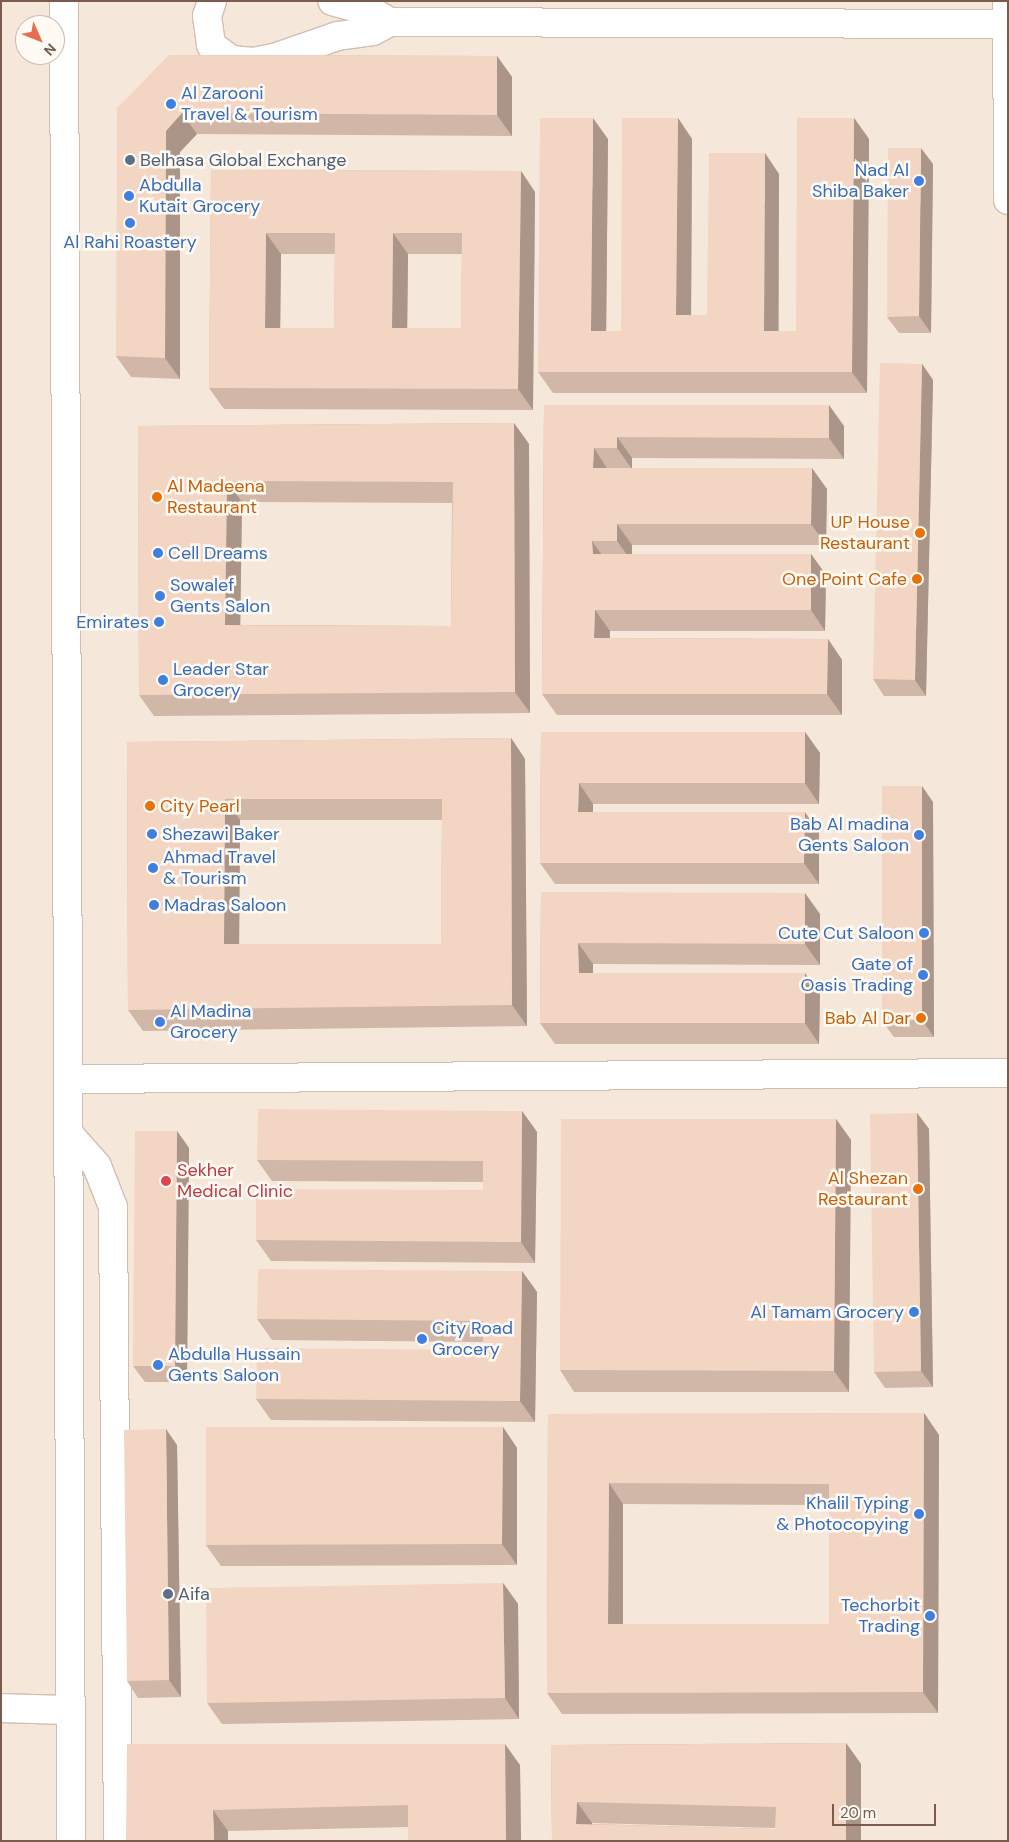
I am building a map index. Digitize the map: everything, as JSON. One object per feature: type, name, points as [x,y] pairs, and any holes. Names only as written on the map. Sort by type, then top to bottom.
[{"type":"street","points":[[64,1],[71,1841]]},
{"type":"street","points":[[212,1],[207,16],[211,45],[232,60],[253,62],[274,58],[338,36],[373,31],[390,22],[518,12],[1007,12],[1008,200]]},
{"type":"street","points":[[332,1],[373,12],[390,22]]},
{"type":"street","points":[[68,1079],[1008,1073]]},
{"type":"street","points":[[68,1133],[97,1166],[113,1207],[118,1841]]},
{"type":"street","points":[[1,1708],[70,1710]]},
{"type":"shaded area","points":[[1,1],[1008,1],[1008,1841],[1,1841]]},
{"type":"building","points":[[169,55],[497,56],[497,115],[182,113],[166,131],[165,358],[116,356],[117,108]]},
{"type":"building","points":[[540,118],[593,118],[591,331],[621,331],[622,118],[678,118],[676,315],[707,315],[709,153],[765,153],[764,331],[796,331],[797,118],[854,118],[852,372],[538,372]]},
{"type":"building","points":[[888,148],[921,148],[919,316],[887,317]]},
{"type":"building","points":[[211,170],[521,171],[518,389],[209,388]],"holes":[[[266,233],[335,233],[334,328],[265,328]],[[393,233],[462,233],[461,328],[392,328]]]},
{"type":"building","points":[[880,363],[922,364],[915,680],[873,679]]},
{"type":"building","points":[[544,405],[829,405],[829,438],[617,437],[617,448],[594,448],[593,468],[812,468],[811,524],[617,524],[617,541],[592,541],[593,554],[811,554],[811,610],[595,610],[594,638],[828,639],[827,694],[542,694]]},
{"type":"building","points":[[514,423],[515,692],[139,695],[138,426]],"holes":[[[227,481],[453,482],[451,626],[225,625]]]},
{"type":"building","points":[[541,732],[805,732],[805,783],[579,783],[578,812],[805,812],[804,863],[540,863]]},
{"type":"building","points":[[511,738],[512,1005],[128,1010],[127,742]],"holes":[[[225,799],[442,799],[441,944],[224,944]]]},
{"type":"building","points":[[882,786],[922,786],[922,1020],[882,1021]]},
{"type":"building","points":[[541,892],[805,893],[805,944],[578,943],[579,973],[805,973],[805,1023],[540,1023]]},
{"type":"building","points":[[258,1109],[522,1111],[521,1242],[256,1240],[256,1189],[483,1190],[483,1161],[257,1160]]},
{"type":"building","points":[[917,1113],[921,1371],[874,1372],[870,1114]]},
{"type":"building","points":[[561,1119],[836,1119],[834,1371],[560,1370]]},
{"type":"building","points":[[135,1131],[177,1131],[175,1366],[133,1366]]},
{"type":"building","points":[[258,1269],[522,1271],[520,1401],[256,1399],[257,1348],[483,1350],[483,1321],[257,1319]]},
{"type":"building","points":[[924,1413],[923,1692],[547,1693],[548,1414]],"holes":[[[609,1483],[829,1484],[829,1624],[608,1624]]]},
{"type":"building","points":[[206,1427],[503,1427],[502,1544],[206,1545]]},
{"type":"building","points":[[166,1429],[169,1680],[127,1681],[124,1430]]},
{"type":"building","points":[[503,1583],[505,1698],[207,1703],[206,1588]]},
{"type":"building","points":[[846,1743],[846,1841],[552,1841],[551,1745]],"holes":[[[577,1802],[776,1807],[775,1829],[576,1824]]]},
{"type":"building","points":[[127,1744],[505,1744],[506,1841],[408,1841],[408,1805],[213,1810],[214,1841],[126,1841]]},
{"type":"place","name":"Al Zarooni Travel & Tourism","points":[[171,104]]},
{"type":"place","name":"Belhasa Global Exchange","points":[[130,160]]},
{"type":"place","name":"Nad Al Shiba Baker","points":[[919,181]]},
{"type":"place","name":"Abdulla Kutait Grocery","points":[[129,196]]},
{"type":"place","name":"Al Rahi Roastery","points":[[130,223]]},
{"type":"place","name":"Al Madeena Restaurant","points":[[157,497]]},
{"type":"place","name":"UP House Restaurant","points":[[920,533]]},
{"type":"place","name":"Cell Dreams","points":[[158,553]]},
{"type":"place","name":"One Point Cafe","points":[[917,579]]},
{"type":"place","name":"Sowalef Gents Salon","points":[[160,596]]},
{"type":"place","name":"Emirates","points":[[159,622]]},
{"type":"place","name":"Leader Star Grocery","points":[[163,680]]},
{"type":"place","name":"City Pearl","points":[[150,806]]},
{"type":"place","name":"Shezawi Baker","points":[[152,834]]},
{"type":"place","name":"Bab Al madina Gents Saloon","points":[[919,835]]},
{"type":"place","name":"Ahmad Travel & Tourism","points":[[153,868]]},
{"type":"place","name":"Madras Saloon","points":[[154,905]]},
{"type":"place","name":"Cute Cut Saloon","points":[[924,933]]},
{"type":"place","name":"Gate of Oasis Trading","points":[[923,975]]},
{"type":"place","name":"Bab Al Dar","points":[[921,1018]]},
{"type":"place","name":"Al Madina Grocery","points":[[160,1022]]},
{"type":"place","name":"Sekher Medical Clinic","points":[[166,1181]]},
{"type":"place","name":"Al Shezan Restaurant","points":[[918,1189]]},
{"type":"place","name":"Al Tamam Grocery","points":[[914,1312]]},
{"type":"place","name":"City Road Grocery","points":[[422,1339]]},
{"type":"place","name":"Abdulla Hussain Gents Saloon","points":[[158,1365]]},
{"type":"place","name":"Khalil Typing & Photocopying","points":[[919,1514]]},
{"type":"place","name":"Aifa","points":[[168,1594]]},
{"type":"place","name":"Techorbit Trading","points":[[930,1616]]}]
